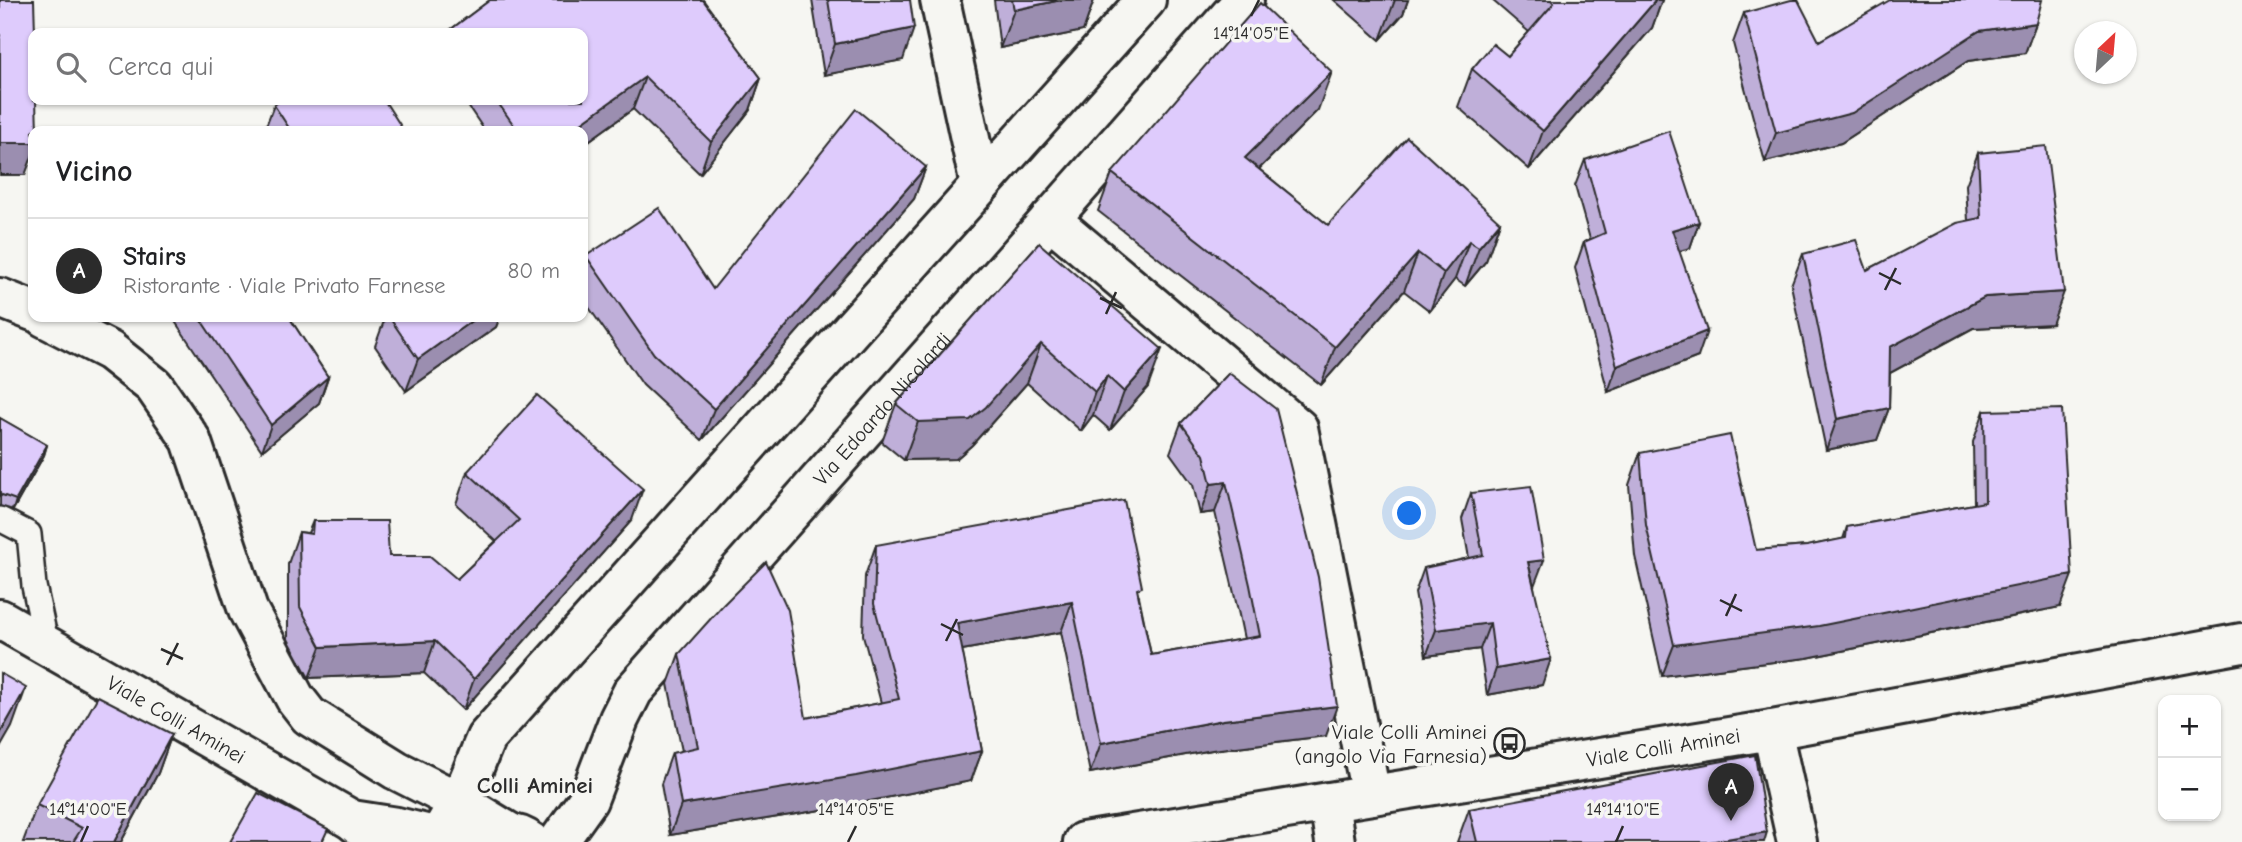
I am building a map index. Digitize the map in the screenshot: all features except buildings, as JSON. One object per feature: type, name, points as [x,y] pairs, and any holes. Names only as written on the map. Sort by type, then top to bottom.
[{"type":"street","points":[[940,0],[980,185]]},
{"type":"street","points":[[438,837],[459,802],[486,738],[1146,0]]},
{"type":"street","name":"Via Edoardo Nicolardi","points":[[558,842],[588,800],[619,719],[634,691],[1244,0]]},
{"type":"street","points":[[1050,219],[1298,428],[1371,795]]},
{"type":"street","points":[[0,299],[28,309]]},
{"type":"street","points":[[54,322],[110,351],[154,386],[191,440],[248,611],[285,681],[309,716],[396,770],[459,802],[503,839]]},
{"type":"street","name":"Viale Colli Aminei","points":[[0,619],[365,831],[397,827],[438,837],[503,839]]},
{"type":"street","name":"Viale Colli Aminei","points":[[1083,842],[1772,730],[2242,643]]},
{"type":"street","points":[[1772,730],[1797,842]]},
{"type":"street","points":[[1329,802],[1335,842]]},
{"type":"lane","points":[[0,519],[29,534],[34,586],[47,646]]},
{"type":"place","name":"Viale Colli Aminei (angolo Via Farnesia)","points":[[1510,744]]},
{"type":"place","name":"Stairs","points":[[1731,821]]},
{"type":"district","name":"Colli Aminei","points":[[535,785]]}]
